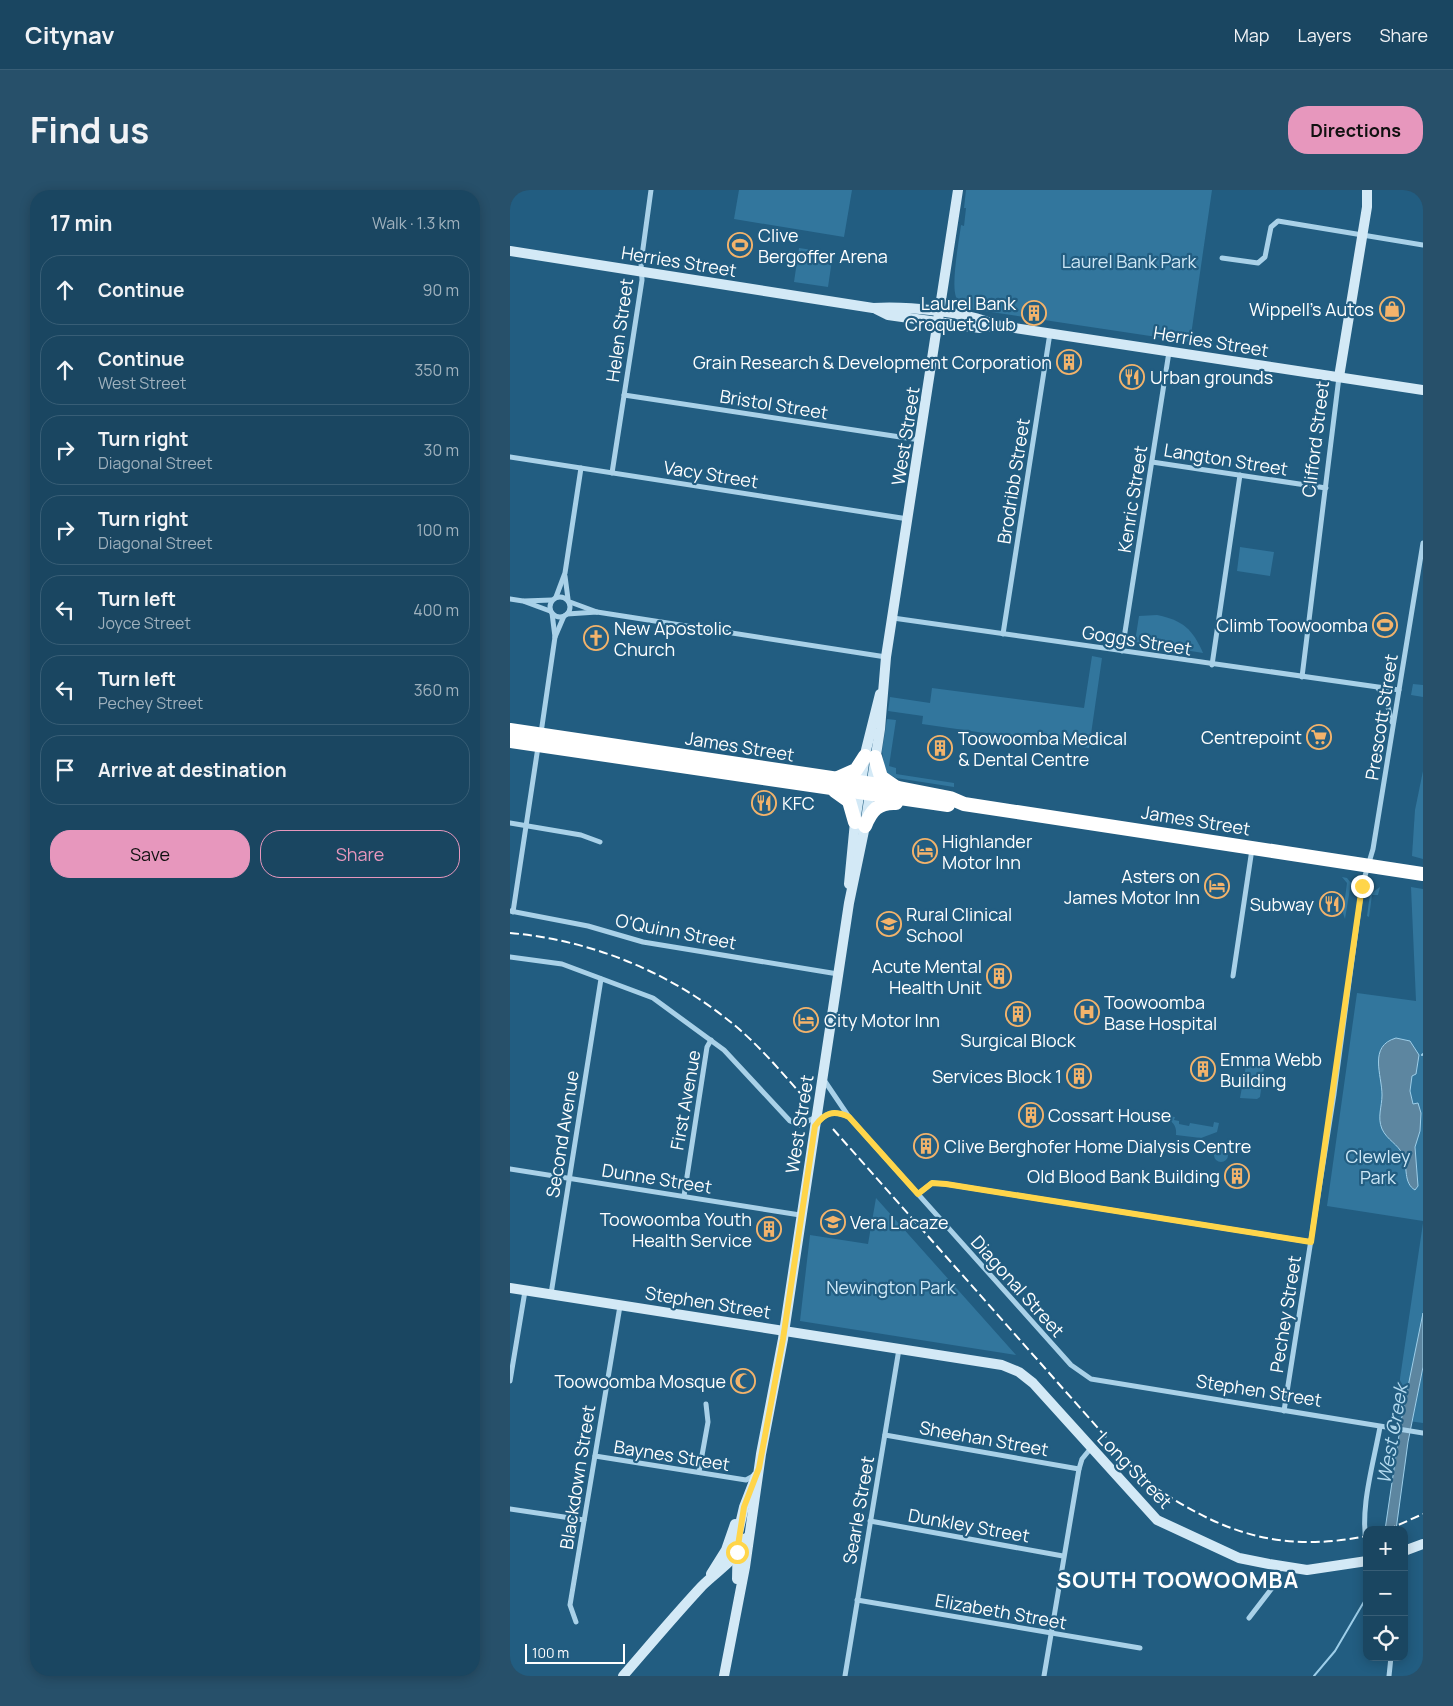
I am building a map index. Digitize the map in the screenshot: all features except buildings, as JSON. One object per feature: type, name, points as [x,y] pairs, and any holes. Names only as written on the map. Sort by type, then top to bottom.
[{"type":"highway","name":"James Street","points":[[510,730],[539,740],[865,789],[916,802],[950,806],[964,804]]},
{"type":"highway","name":"James Street","points":[[510,741],[539,740]]},
{"type":"highway","points":[[899,788],[881,777],[870,757],[854,772],[832,784],[849,801],[860,824],[882,804],[916,802]]},
{"type":"highway","name":"James Street","points":[[865,789],[899,788],[950,798],[964,804],[1423,874]]},
{"type":"main road","name":"West Street","points":[[753,1492],[784,1331],[870,757],[882,708],[882,687],[886,657],[940,317],[958,190]]},
{"type":"main road","name":"Clifford Street","points":[[1339,377],[1363,236],[1367,190]]},
{"type":"main road","name":"Clifford Street","points":[[1367,207],[1373,190]]},
{"type":"main road","name":"Herries Street","points":[[510,251],[873,308],[896,306],[940,317],[981,319],[995,325],[1423,390]]},
{"type":"main road","name":"Stephen Street","points":[[510,1288],[1002,1365],[1019,1372]]},
{"type":"main road","name":"Long Street","points":[[1019,1372],[1033,1382],[1157,1520],[1239,1558],[1307,1570],[1363,1562]]},
{"type":"main road","points":[[703,1585],[726,1550],[744,1507],[753,1492]]},
{"type":"main road","points":[[623,1676],[703,1585],[737,1552],[746,1539],[753,1492]]},
{"type":"main road","points":[[724,1676],[735,1610],[744,1574],[753,1492]]},
{"type":"main road","points":[[735,1610],[737,1552],[744,1507]]},
{"type":"main road","points":[[1408,1549],[1423,1544]]},
{"type":"street","name":"Helen Street","points":[[612,473],[642,272],[652,190]]},
{"type":"street","points":[[1222,258],[1258,263],[1266,257],[1271,227],[1278,221],[1423,245]]},
{"type":"street","name":"Brodribb Street","points":[[1003,634],[1050,333]]},
{"type":"street","name":"Kenric Street","points":[[1122,651],[1169,351]]},
{"type":"street","name":"Clifford Street","points":[[1302,676],[1339,377]]},
{"type":"street","name":"Bristol Street","points":[[624,395],[920,440]]},
{"type":"street","name":"Vacy Street","points":[[510,457],[908,519]]},
{"type":"street","name":"Langton Street","points":[[1152,462],[1326,488]]},
{"type":"street","points":[[555,637],[551,612],[554,598],[565,572],[581,468]]},
{"type":"street","points":[[1212,665],[1240,475]]},
{"type":"street","name":"Prescott Street","points":[[1368,866],[1381,799],[1423,543]]},
{"type":"street","points":[[512,912],[555,637],[570,609],[565,572]]},
{"type":"street","points":[[510,599],[524,601],[562,596],[569,601],[597,612],[886,657]]},
{"type":"street","points":[[524,601],[551,612],[558,617],[597,612]]},
{"type":"street","name":"Goggs Street","points":[[893,618],[1212,665],[1399,690]]},
{"type":"street","points":[[1378,688],[1386,700],[1392,725]]},
{"type":"street","points":[[510,823],[580,835],[600,842]]},
{"type":"street","points":[[1233,976],[1252,848]]},
{"type":"street","name":"Pechey Street","points":[[1284,1411],[1311,1242],[1362,886],[1368,866]]},
{"type":"street","name":"O'Quinn Street","points":[[512,912],[588,926],[643,942],[838,974]]},
{"type":"street","points":[[510,957],[562,964],[653,998],[711,1040],[750,1076],[790,1121],[800,1125],[815,1122],[836,1111],[849,1117]]},
{"type":"street","name":"Second Avenue","points":[[551,1294],[601,979]]},
{"type":"street","name":"First Avenue","points":[[684,1196],[707,1047],[711,1040]]},
{"type":"street","name":"Diagonal Street","points":[[823,1077],[849,1117],[1071,1365],[1090,1379]]},
{"type":"street","name":"Dunne Street","points":[[510,1169],[800,1215]]},
{"type":"street","points":[[918,1194],[932,1183],[946,1184],[1311,1242]]},
{"type":"street","points":[[510,1380],[525,1290]]},
{"type":"street","name":"Blackdown Street","points":[[576,1622],[570,1605],[620,1305]]},
{"type":"street","name":"Searle Street","points":[[845,1676],[899,1349]]},
{"type":"street","name":"Stephen Street","points":[[1090,1379],[1423,1433]]},
{"type":"street","points":[[699,1472],[708,1422],[706,1404]]},
{"type":"street","points":[[1365,1526],[1380,1427]]},
{"type":"street","name":"Sheehan Street","points":[[885,1435],[1079,1469]]},
{"type":"street","points":[[1044,1676],[1079,1469],[1082,1459],[1091,1448]]},
{"type":"street","name":"Baynes Street","points":[[594,1456],[746,1480],[758,1471]]},
{"type":"street","name":"Baynes Street","points":[[746,1480],[753,1492]]},
{"type":"street","points":[[510,1510],[584,1520]]},
{"type":"street","name":"Dunkley Street","points":[[870,1521],[1063,1556]]},
{"type":"street","points":[[1249,1618],[1276,1583],[1280,1566]]},
{"type":"street","name":"Elizabeth Street","points":[[858,1600],[1140,1648]]},
{"type":"street","points":[[1389,1676],[1391,1661]]},
{"type":"green space","points":[[739,190],[852,190],[844,237],[734,219]]},
{"type":"green space","name":"Laurel Bank Park","points":[[966,190],[1212,190],[1190,342],[971,309],[962,305],[956,297],[954,282],[961,225],[964,226]]},
{"type":"green space","points":[[799,248],[833,253],[828,287],[794,282]]},
{"type":"green space","points":[[1240,547],[1274,552],[1270,576],[1237,571]]},
{"type":"green space","points":[[1157,615],[1174,620],[1186,627],[1195,638],[1203,653],[1135,642],[1139,616]]},
{"type":"green space","points":[[1092,656],[1102,658],[1089,748],[922,724],[923,716],[888,711],[890,697],[930,703],[932,688],[1084,708]]},
{"type":"green space","points":[[1413,684],[1423,685],[1423,697],[1411,695]]},
{"type":"green space","points":[[887,719],[896,720],[889,766],[896,768],[896,774],[954,783],[954,787],[896,778],[885,772],[882,751]]},
{"type":"green space","points":[[1423,771],[1423,859],[1412,856],[1415,810]]},
{"type":"green space","points":[[1342,877],[1347,878],[1351,883],[1345,919],[1343,913],[1347,883]]},
{"type":"green space","points":[[1380,887],[1378,895],[1372,895],[1369,917],[1367,916],[1370,894]]},
{"type":"green space","name":"Clewley Park","points":[[1411,887],[1423,889],[1423,1221],[1327,1206],[1357,993],[1416,1001]]},
{"type":"green space","points":[[1247,1061],[1261,1063],[1264,1067],[1260,1097],[1257,1099],[1240,1098]]},
{"type":"green space","points":[[1155,1110],[1166,1116],[1175,1117],[1174,1120],[1179,1121],[1179,1124],[1189,1126],[1190,1123],[1213,1127],[1214,1122],[1219,1123],[1217,1132],[1201,1138],[1176,1135],[1173,1123],[1162,1117],[1154,1116]]},
{"type":"green space","points":[[1221,1148],[1226,1150],[1228,1155],[1226,1160],[1221,1162],[1216,1160],[1214,1155],[1216,1150]]},
{"type":"green space","name":"Newington Park","points":[[876,1198],[1016,1355],[800,1321],[810,1235],[868,1244]]},
{"type":"green space","name":"Clewley Park","points":[[1423,1223],[1423,1423],[1394,1419]]},
{"type":"shaded area","points":[[1396,1038],[1410,1041],[1419,1055],[1416,1074],[1412,1076],[1410,1091],[1413,1104],[1418,1103],[1421,1113],[1420,1131],[1415,1147],[1418,1186],[1415,1190],[1407,1179],[1403,1155],[1384,1133],[1380,1120],[1382,1095],[1379,1054],[1387,1042]]},
{"type":"shaded area","points":[[1423,1313],[1423,1367],[1408,1442],[1397,1526],[1386,1526],[1401,1421]]},
{"type":"waterway","name":"West Creek","points":[[1314,1676],[1335,1651],[1363,1603]]},
{"type":"railway","points":[[510,933],[540,937],[600,951],[656,974],[683,989],[709,1005],[753,1042],[807,1101]]},
{"type":"railway","points":[[833,1129],[1144,1480],[1197,1513],[1249,1534],[1276,1540],[1304,1542],[1334,1541],[1363,1537]]},
{"type":"railway","points":[[1396,1526],[1423,1514]]},
{"type":"place","name":"Clive Bergoffer Arena","points":[[740,245]]},
{"type":"place","name":"Wippell's Autos","points":[[1392,309]]},
{"type":"place","name":"Laurel Bank Croquet Club","points":[[1034,313]]},
{"type":"place","name":"Grain Research & Development Corporation","points":[[1069,362]]},
{"type":"place","name":"Urban grounds","points":[[1132,377]]},
{"type":"place","name":"Climb Toowoomba","points":[[1385,625]]},
{"type":"place","name":"New Apostolic Church","points":[[596,638]]},
{"type":"place","name":"Centrepoint","points":[[1319,737]]},
{"type":"place","name":"Toowoomba Medical & Dental Centre","points":[[940,748]]},
{"type":"place","name":"KFC","points":[[764,803]]},
{"type":"place","name":"Highlander Motor Inn","points":[[925,851]]},
{"type":"place","name":"Asters on James Motor Inn","points":[[1217,886]]},
{"type":"place","name":"Subway","points":[[1332,904]]},
{"type":"place","name":"Rural Clinical School","points":[[889,924]]},
{"type":"place","name":"Acute Mental Health Unit","points":[[999,976]]},
{"type":"place","name":"Toowoomba Base Hospital","points":[[1087,1012]]},
{"type":"place","name":"Surgical Block","points":[[1018,1014]]},
{"type":"place","name":"City Motor Inn","points":[[806,1020]]},
{"type":"place","name":"Emma Webb Building","points":[[1203,1069]]},
{"type":"place","name":"Services Block 1","points":[[1079,1076]]},
{"type":"place","name":"Cossart House","points":[[1031,1115]]},
{"type":"place","name":"Clive Berghofer Home Dialysis Centre","points":[[926,1146]]},
{"type":"place","name":"Old Blood Bank Building","points":[[1237,1176]]},
{"type":"place","name":"Vera Lacaze","points":[[833,1222]]},
{"type":"place","name":"Toowoomba Youth Health Service","points":[[769,1229]]},
{"type":"place","name":"Toowoomba Mosque","points":[[743,1381]]},
{"type":"district","name":"SOUTH TOOWOOMBA","points":[[1178,1580]]},
{"type":"route","points":[[737,1552],[737,1542],[744,1507],[759,1468],[783,1339],[800,1215],[815,1126],[819,1120],[827,1114],[836,1111],[849,1117],[918,1194],[932,1183],[938,1183],[1311,1242],[1334,1094],[1362,886]]}]
